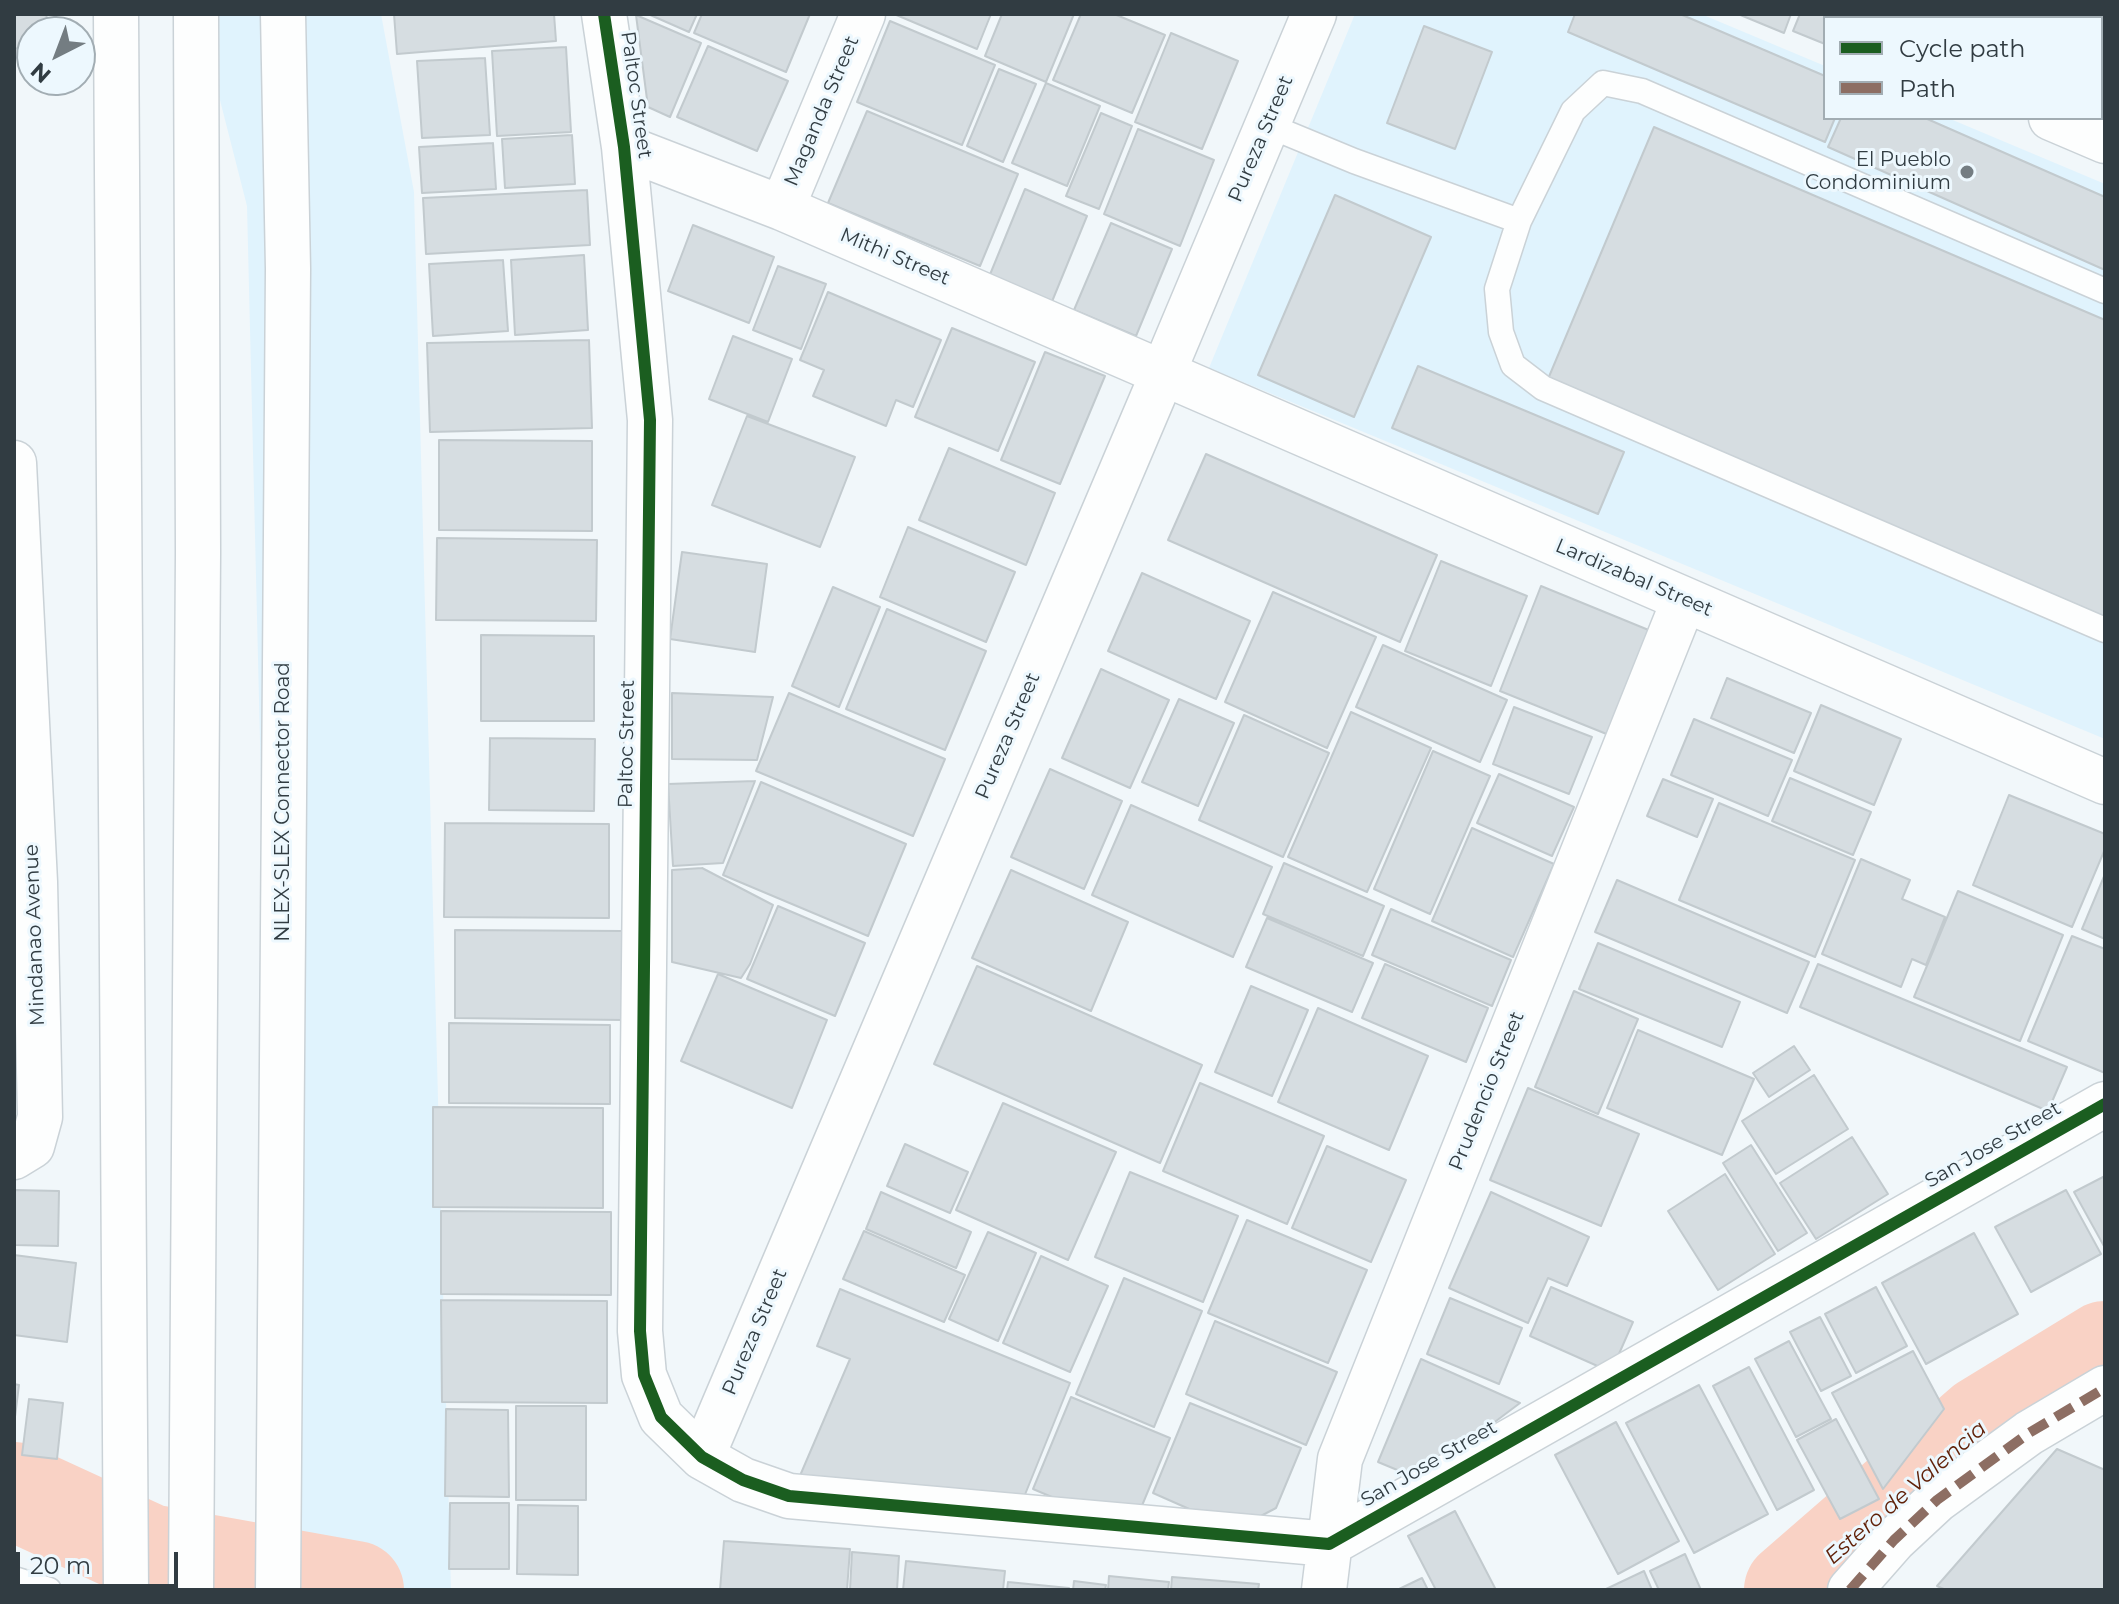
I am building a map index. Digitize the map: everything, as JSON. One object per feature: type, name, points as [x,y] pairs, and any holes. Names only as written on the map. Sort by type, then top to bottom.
[{"type":"main road","points":[[116,14],[126,1590]]},
{"type":"main road","points":[[191,1590],[198,490],[196,14]]},
{"type":"main road","name":"NLEX-SLEX Connector Road","points":[[278,1590],[288,269],[283,14]]},
{"type":"main road","name":"Paltoc Street","points":[[604,14],[624,147],[650,420],[640,1331],[644,1375],[661,1417],[702,1457]]},
{"type":"main road","name":"Maganda Street","points":[[782,208],[863,14]]},
{"type":"main road","name":"Pureza Street","points":[[702,1457],[1314,14]]},
{"type":"main road","points":[[2056,120],[2105,141]]},
{"type":"main road","name":"Mithi Street","points":[[624,147],[782,208],[1163,373]]},
{"type":"main road","name":"Lardizabal Street","points":[[1163,373],[2105,782]]},
{"type":"main road","name":"Mindanao Avenue","points":[[14,463],[35,882],[40,1117],[32,1146],[14,1157]]},
{"type":"main road","name":"Prudencio Street","points":[[1324,1590],[1340,1459],[1684,600]]},
{"type":"main road","name":"San Jose Street","points":[[1329,1544],[2105,1104]]},
{"type":"main road","points":[[1850,1590],[1894,1540],[1937,1500],[2029,1433],[2105,1388]]},
{"type":"main road","points":[[702,1457],[743,1480],[789,1496],[1329,1544]]},
{"type":"lane","points":[[2105,291],[1642,91],[1603,83],[1573,111],[1519,221],[1497,289],[1501,332],[1513,365],[1543,388],[2105,630]]},
{"type":"lane","points":[[1267,125],[1354,161],[1519,221]]},
{"type":"lane","points":[[14,1579],[49,1590]]},
{"type":"shaded area","points":[[198,14],[381,14],[414,192],[451,1590],[391,1590],[280,1564],[247,206]]},
{"type":"shaded area","points":[[1355,14],[1701,14],[1823,65],[1823,120],[1953,120],[2105,184],[2105,739],[1209,368]]},
{"type":"building","points":[[14,14],[46,14],[16,16],[14,49]]},
{"type":"building","points":[[394,14],[554,14],[556,41],[397,54]]},
{"type":"building","points":[[648,14],[697,14],[689,32]]},
{"type":"building","points":[[702,14],[810,14],[786,72],[694,33]]},
{"type":"building","points":[[894,14],[991,14],[977,49]]},
{"type":"building","points":[[1002,14],[1074,14],[1046,82],[985,56]]},
{"type":"building","points":[[1081,14],[1114,14],[1165,35],[1132,113],[1053,80]]},
{"type":"building","points":[[1575,14],[1680,14],[1823,75],[1823,120],[1834,120],[1825,142],[1568,32]]},
{"type":"building","points":[[1738,14],[1791,14],[1784,33]]},
{"type":"building","points":[[1800,14],[1897,14],[1823,16],[1823,43],[1793,31]]},
{"type":"building","points":[[1992,14],[2049,14],[2048,16]]},
{"type":"building","points":[[2105,14],[2105,107],[2103,16],[2055,16]]},
{"type":"building","points":[[636,15],[701,43],[670,117],[648,107]]},
{"type":"building","points":[[890,21],[995,65],[962,145],[857,102]]},
{"type":"building","points":[[1424,26],[1492,52],[1455,149],[1387,123]]},
{"type":"building","points":[[1171,33],[1238,61],[1202,149],[1135,122]]},
{"type":"building","points":[[708,46],[788,81],[757,151],[677,117]]},
{"type":"building","points":[[566,47],[571,132],[497,136],[492,51]]},
{"type":"building","points":[[485,58],[490,135],[422,138],[417,61]]},
{"type":"building","points":[[999,69],[1036,84],[1003,162],[967,146]]},
{"type":"building","points":[[1046,83],[1100,106],[1067,186],[1012,163]]},
{"type":"building","points":[[867,111],[1018,174],[980,266],[828,203]]},
{"type":"building","points":[[1101,113],[1132,126],[1099,209],[1066,196]]},
{"type":"building","name":"El Pueblo Condominium","points":[[1840,120],[1930,120],[2105,197],[2105,270],[1828,147]]},
{"type":"building","points":[[1654,127],[2105,320],[2105,617],[1548,379]]},
{"type":"building","points":[[1138,129],[1214,160],[1180,246],[1104,214]]},
{"type":"building","points":[[572,135],[575,184],[505,188],[502,139]]},
{"type":"building","points":[[493,143],[496,189],[422,193],[419,147]]},
{"type":"building","points":[[1025,189],[1087,216],[1051,304],[989,277]]},
{"type":"building","points":[[587,190],[590,245],[426,254],[423,198]]},
{"type":"building","points":[[1335,195],[1431,237],[1354,417],[1258,375]]},
{"type":"building","points":[[1111,223],[1172,249],[1136,336],[1074,310]]},
{"type":"building","points":[[693,225],[774,257],[749,323],[668,291]]},
{"type":"building","points":[[584,255],[588,330],[515,335],[511,260]]},
{"type":"building","points":[[503,260],[508,331],[433,336],[429,264]]},
{"type":"building","points":[[778,266],[826,284],[801,349],[753,330]]},
{"type":"building","points":[[828,292],[941,340],[913,407],[896,400],[886,426],[813,396],[824,370],[800,360]]},
{"type":"building","points":[[952,328],[1035,362],[998,451],[915,417]]},
{"type":"building","points":[[733,336],[792,359],[768,422],[709,399]]},
{"type":"building","points":[[589,340],[592,428],[430,432],[427,343]]},
{"type":"building","points":[[1045,352],[1105,376],[1060,484],[1001,460]]},
{"type":"building","points":[[1418,366],[1624,452],[1598,514],[1392,428]]},
{"type":"building","points":[[747,416],[855,457],[820,547],[712,505]]},
{"type":"building","points":[[439,440],[592,441],[592,531],[439,530]]},
{"type":"building","points":[[949,448],[1055,493],[1026,565],[919,520]]},
{"type":"building","points":[[1206,454],[1437,555],[1400,642],[1168,540]]},
{"type":"building","points":[[908,527],[1015,572],[986,642],[880,597]]},
{"type":"building","points":[[437,538],[597,540],[596,621],[436,620]]},
{"type":"building","points":[[682,552],[767,564],[755,652],[670,639]]},
{"type":"building","points":[[1441,561],[1527,596],[1491,686],[1405,651]]},
{"type":"building","points":[[1142,573],[1250,621],[1216,699],[1108,651]]},
{"type":"building","points":[[1541,586],[1651,631],[1609,735],[1500,691]]},
{"type":"building","points":[[833,587],[880,607],[839,707],[792,686]]},
{"type":"building","points":[[1273,592],[1376,637],[1327,748],[1225,702]]},
{"type":"building","points":[[887,609],[986,651],[945,750],[846,709]]},
{"type":"building","points":[[481,635],[594,636],[594,721],[481,721]]},
{"type":"building","points":[[1383,645],[1507,700],[1480,762],[1356,707]]},
{"type":"building","points":[[1101,669],[1169,700],[1130,788],[1062,758]]},
{"type":"building","points":[[1727,678],[1811,713],[1794,753],[1711,718]]},
{"type":"building","points":[[672,693],[773,697],[757,760],[672,759]]},
{"type":"building","points":[[789,693],[945,759],[913,836],[756,771]]},
{"type":"building","points":[[1179,699],[1234,723],[1198,806],[1142,782]]},
{"type":"building","points":[[1821,705],[1901,739],[1874,805],[1794,771]]},
{"type":"building","points":[[1514,707],[1592,737],[1569,794],[1493,764]]},
{"type":"building","points":[[1351,712],[1431,748],[1367,892],[1288,857]]},
{"type":"building","points":[[1244,715],[1329,753],[1283,857],[1199,820]]},
{"type":"building","points":[[1694,719],[1792,760],[1768,816],[1671,775]]},
{"type":"building","points":[[490,738],[595,739],[594,811],[489,810]]},
{"type":"building","points":[[1433,751],[1490,776],[1430,914],[1374,889]]},
{"type":"building","points":[[1050,769],[1122,801],[1084,889],[1011,857]]},
{"type":"building","points":[[1499,774],[1574,807],[1552,856],[1477,823]]},
{"type":"building","points":[[1790,778],[1871,812],[1853,855],[1772,821]]},
{"type":"building","points":[[1663,779],[1713,799],[1697,837],[1647,816]]},
{"type":"building","points":[[755,781],[723,863],[673,866],[668,784]]},
{"type":"building","points":[[761,782],[906,844],[868,936],[723,875]]},
{"type":"building","points":[[2009,795],[2105,834],[2105,849],[2072,927],[1973,885]]},
{"type":"building","points":[[1719,803],[1855,860],[1815,957],[1679,900]]},
{"type":"building","points":[[1131,805],[1272,867],[1233,957],[1092,895]]},
{"type":"building","points":[[445,823],[609,824],[609,918],[444,917]]},
{"type":"building","points":[[1472,828],[1554,864],[1513,957],[1432,921]]},
{"type":"building","points":[[1861,859],[1910,880],[1902,899],[1945,917],[1926,965],[1912,959],[1901,987],[1822,954]]},
{"type":"building","points":[[1284,863],[1384,906],[1363,956],[1263,914]]},
{"type":"building","points":[[702,868],[773,905],[750,964],[741,978],[672,962],[672,870]]},
{"type":"building","points":[[1011,870],[1128,922],[1091,1011],[972,958]]},
{"type":"building","points":[[2105,874],[2105,939],[2082,929]]},
{"type":"building","points":[[1617,880],[1809,962],[1787,1013],[1595,932]]},
{"type":"building","points":[[1958,891],[2063,935],[2020,1041],[1914,997]]},
{"type":"building","points":[[778,906],[865,943],[835,1016],[747,979]]},
{"type":"building","points":[[1391,909],[1511,960],[1492,1006],[1372,955]]},
{"type":"building","points":[[1267,918],[1373,963],[1352,1012],[1246,967]]},
{"type":"building","points":[[455,930],[622,931],[623,1020],[455,1018]]},
{"type":"building","points":[[2072,936],[2105,949],[2105,1073],[2028,1041]]},
{"type":"building","points":[[1598,943],[1740,1002],[1722,1047],[1579,989]]},
{"type":"building","points":[[1385,964],[1488,1008],[1466,1062],[1362,1018]]},
{"type":"building","points":[[1818,964],[2067,1067],[2048,1111],[1800,1007]]},
{"type":"building","points":[[977,966],[1202,1065],[1160,1163],[934,1064]]},
{"type":"building","points":[[718,974],[827,1020],[792,1108],[681,1061]]},
{"type":"building","points":[[1251,986],[1308,1010],[1272,1096],[1215,1072]]},
{"type":"building","points":[[1574,991],[1638,1019],[1598,1114],[1535,1087]]},
{"type":"building","points":[[1318,1008],[1428,1056],[1389,1150],[1278,1102]]},
{"type":"building","points":[[449,1023],[610,1025],[610,1104],[449,1103]]},
{"type":"building","points":[[1638,1030],[1754,1079],[1722,1155],[1607,1108]]},
{"type":"building","points":[[1794,1046],[1810,1070],[1769,1097],[1753,1073]]},
{"type":"building","points":[[1814,1075],[1848,1129],[1776,1174],[1742,1121]]},
{"type":"building","points":[[1200,1083],[1324,1136],[1287,1224],[1163,1171]]},
{"type":"building","points":[[1528,1088],[1639,1134],[1601,1226],[1490,1180]]},
{"type":"building","points":[[1003,1103],[1116,1152],[1068,1260],[956,1210]]},
{"type":"building","points":[[433,1107],[603,1108],[603,1208],[433,1207]]},
{"type":"building","points":[[1852,1137],[1888,1194],[1816,1239],[1780,1183]]},
{"type":"building","points":[[905,1144],[968,1172],[950,1213],[887,1186]]},
{"type":"building","points":[[1751,1145],[1807,1233],[1778,1251],[1723,1163]]},
{"type":"building","points":[[1327,1146],[1406,1180],[1371,1262],[1292,1228]]},
{"type":"building","points":[[1130,1172],[1238,1216],[1203,1302],[1095,1257]]},
{"type":"building","points":[[1725,1174],[1775,1254],[1718,1290],[1668,1211]]},
{"type":"building","points":[[2105,1176],[2105,1248],[2074,1192]]},
{"type":"building","points":[[14,1190],[59,1191],[58,1246],[14,1245]]},
{"type":"building","points":[[2066,1190],[2101,1254],[2031,1292],[1995,1227]]},
{"type":"building","points":[[881,1192],[971,1232],[956,1268],[866,1229]]},
{"type":"building","points":[[1491,1192],[1589,1237],[1567,1286],[1548,1278],[1528,1323],[1449,1288]]},
{"type":"building","points":[[441,1211],[611,1212],[611,1295],[441,1294]]},
{"type":"building","points":[[1247,1220],[1367,1270],[1328,1363],[1208,1313]]},
{"type":"building","points":[[864,1231],[965,1275],[944,1322],[843,1279]]},
{"type":"building","points":[[988,1232],[1036,1253],[998,1341],[949,1319]]},
{"type":"building","points":[[1974,1233],[2018,1314],[1926,1364],[1882,1283]]},
{"type":"building","points":[[14,1255],[76,1263],[67,1342],[14,1335]]},
{"type":"building","points":[[1041,1256],[1108,1286],[1070,1372],[1003,1343]]},
{"type":"building","points":[[1124,1278],[1202,1311],[1154,1427],[1076,1394]]},
{"type":"building","points":[[1551,1287],[1633,1322],[1611,1372],[1530,1336]]},
{"type":"building","points":[[1876,1287],[1907,1346],[1856,1373],[1825,1314]]},
{"type":"building","points":[[840,1289],[1070,1383],[1024,1497],[799,1478],[850,1359],[817,1346]]},
{"type":"building","points":[[1450,1298],[1522,1328],[1499,1384],[1427,1354]]},
{"type":"building","points":[[441,1300],[607,1301],[607,1403],[442,1402]]},
{"type":"building","points":[[1820,1317],[1851,1376],[1821,1391],[1790,1332]]},
{"type":"building","points":[[1215,1321],[1337,1372],[1306,1445],[1186,1394]]},
{"type":"building","points":[[1789,1341],[1831,1419],[1796,1437],[1755,1359]]},
{"type":"building","points":[[1913,1351],[1944,1409],[1883,1489],[1832,1393]]},
{"type":"building","points":[[1421,1359],[1520,1403],[1419,1479],[1378,1462]]},
{"type":"building","points":[[1749,1367],[1814,1490],[1777,1510],[1713,1386]]},
{"type":"building","points":[[14,1384],[19,1385],[14,1425]]},
{"type":"building","points":[[1699,1385],[1768,1514],[1694,1553],[1626,1423]]},
{"type":"building","points":[[1071,1397],[1170,1438],[1141,1508],[1073,1506],[1033,1489]]},
{"type":"building","points":[[29,1399],[63,1403],[57,1459],[22,1455]]},
{"type":"building","points":[[1190,1403],[1301,1448],[1276,1508],[1257,1518],[1196,1512],[1153,1493]]},
{"type":"building","points":[[516,1406],[586,1406],[586,1500],[516,1500]]},
{"type":"building","points":[[446,1409],[508,1410],[509,1497],[445,1496]]},
{"type":"building","points":[[1836,1419],[1879,1499],[1840,1519],[1797,1440]]},
{"type":"building","points":[[1616,1422],[1679,1541],[1618,1574],[1555,1455]]},
{"type":"building","points":[[2057,1449],[2105,1470],[2105,1590],[1946,1590],[1937,1586]]},
{"type":"building","points":[[450,1503],[509,1503],[509,1569],[449,1569]]},
{"type":"building","points":[[518,1505],[578,1506],[578,1575],[517,1574]]},
{"type":"building","points":[[1455,1511],[1496,1590],[1436,1590],[1408,1536]]},
{"type":"building","points":[[724,1541],[850,1549],[847,1590],[720,1590]]},
{"type":"building","points":[[852,1552],[899,1556],[897,1590],[850,1590]]},
{"type":"building","points":[[1685,1554],[1701,1590],[1659,1590],[1650,1571]]},
{"type":"building","points":[[906,1561],[1005,1571],[1003,1590],[903,1590]]},
{"type":"building","points":[[1644,1571],[1652,1590],[1604,1590]]},
{"type":"building","points":[[1109,1576],[1169,1582],[1168,1590],[1108,1590]]},
{"type":"building","points":[[1172,1577],[1259,1584],[1258,1590],[1171,1590]]},
{"type":"building","points":[[1422,1578],[1428,1590],[1397,1590]]},
{"type":"building","points":[[1074,1581],[1106,1585],[1105,1590],[1073,1590]]},
{"type":"building","points":[[1008,1582],[1069,1588],[1069,1590],[1007,1590]]},
{"type":"waterway","name":"Estero de Valencia","points":[[1793,1590],[1984,1424],[2105,1350]]},
{"type":"waterway","name":"Estero de Valencia","points":[[14,1491],[149,1553],[355,1590]]},
{"type":"marked path","points":[[1850,1590],[1894,1540],[1937,1500],[2029,1433],[2105,1388]]},
{"type":"cycle path","points":[[604,14],[624,147],[650,420],[640,1331],[644,1375],[661,1417],[702,1457],[743,1480],[789,1496],[1329,1544],[2105,1104]]},
{"type":"place","name":"El Pueblo Condominium","points":[[1967,172]]}]
